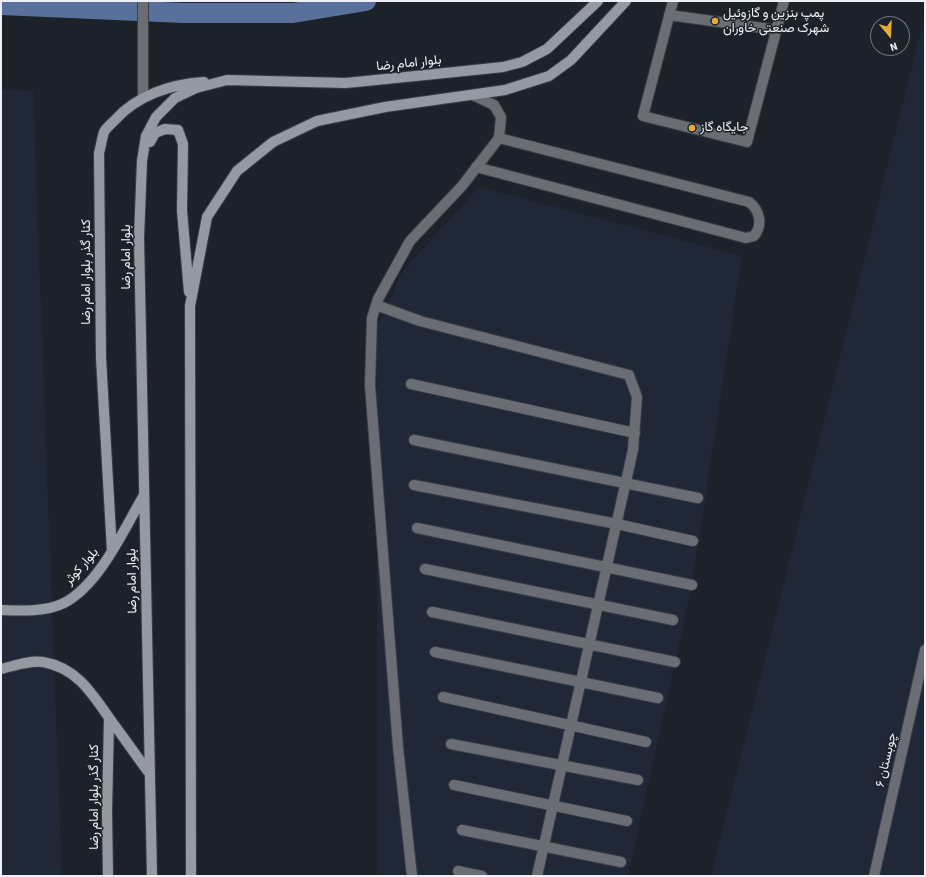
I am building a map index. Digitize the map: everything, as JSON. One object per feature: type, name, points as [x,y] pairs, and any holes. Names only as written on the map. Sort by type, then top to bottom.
[{"type":"street","points":[[143,1],[143,98]]},
{"type":"street","name":"بلوار امام رضا","points":[[152,876],[139,238],[142,161],[146,136],[156,117],[175,98],[196,88],[227,80],[346,82],[503,67],[522,62],[546,49],[598,1]]},
{"type":"street","points":[[190,306],[207,217],[237,171],[273,142],[317,120],[385,107],[473,95],[517,87],[549,76],[571,60],[626,1]]},
{"type":"street","points":[[673,1],[644,116],[747,142],[784,1]]},
{"type":"street","points":[[669,15],[777,30]]},
{"type":"street","name":"کنار گذر بلوار امام رضا","points":[[112,551],[101,358],[100,153],[105,131],[121,113],[143,98],[160,90],[188,83],[227,80]]},
{"type":"street","points":[[412,876],[398,747],[370,385],[372,318],[376,304],[410,241],[462,186],[499,138],[502,117],[494,105],[473,95]]},
{"type":"street","points":[[142,161],[155,133],[165,129],[178,130],[183,144],[182,211],[190,306],[190,876]]},
{"type":"street","points":[[476,167],[746,238],[754,236],[758,231],[759,216],[755,206],[749,202],[499,138]]},
{"type":"street","points":[[376,304],[420,321],[629,375],[637,397],[633,450],[626,484],[537,876]]},
{"type":"street","points":[[411,384],[635,433]]},
{"type":"street","points":[[414,440],[698,498]]},
{"type":"street","points":[[414,484],[617,524],[693,542]]},
{"type":"street","name":"بلوار کوثر","points":[[1,610],[24,612],[64,603],[78,593],[90,581],[112,551],[144,494]]},
{"type":"street","points":[[417,528],[692,585]]},
{"type":"street","points":[[425,568],[673,620]]},
{"type":"street","points":[[432,612],[589,646],[675,662]]},
{"type":"street","name":"چوبستان ۶","points":[[874,876],[925,650]]},
{"type":"street","points":[[435,652],[658,698]]},
{"type":"street","points":[[1,669],[24,663],[42,662],[62,667],[75,675],[87,686],[150,774]]},
{"type":"street","points":[[443,697],[646,742]]},
{"type":"street","name":"کنار گذر بلوار امام رضا","points":[[108,876],[107,812],[109,718]]},
{"type":"street","points":[[451,744],[638,780]]},
{"type":"street","points":[[454,785],[627,821]]},
{"type":"street","points":[[462,830],[621,862]]},
{"type":"street","points":[[458,871],[482,876]]},
{"type":"shaded area","points":[[925,14],[925,876],[711,876]]},
{"type":"shaded area","points":[[1,89],[33,91],[62,876],[1,876]]},
{"type":"shaded area","points":[[479,187],[742,256],[692,585],[628,876],[377,876],[377,326],[402,272]]},
{"type":"waterway","points":[[1,5],[184,13],[293,13],[366,1]]},
{"type":"place","name":"پمپ بنزین و گازوئیل شهرک صنعتی خاوران","points":[[715,21]]},
{"type":"place","name":"جایگاه گاز","points":[[692,128]]}]
